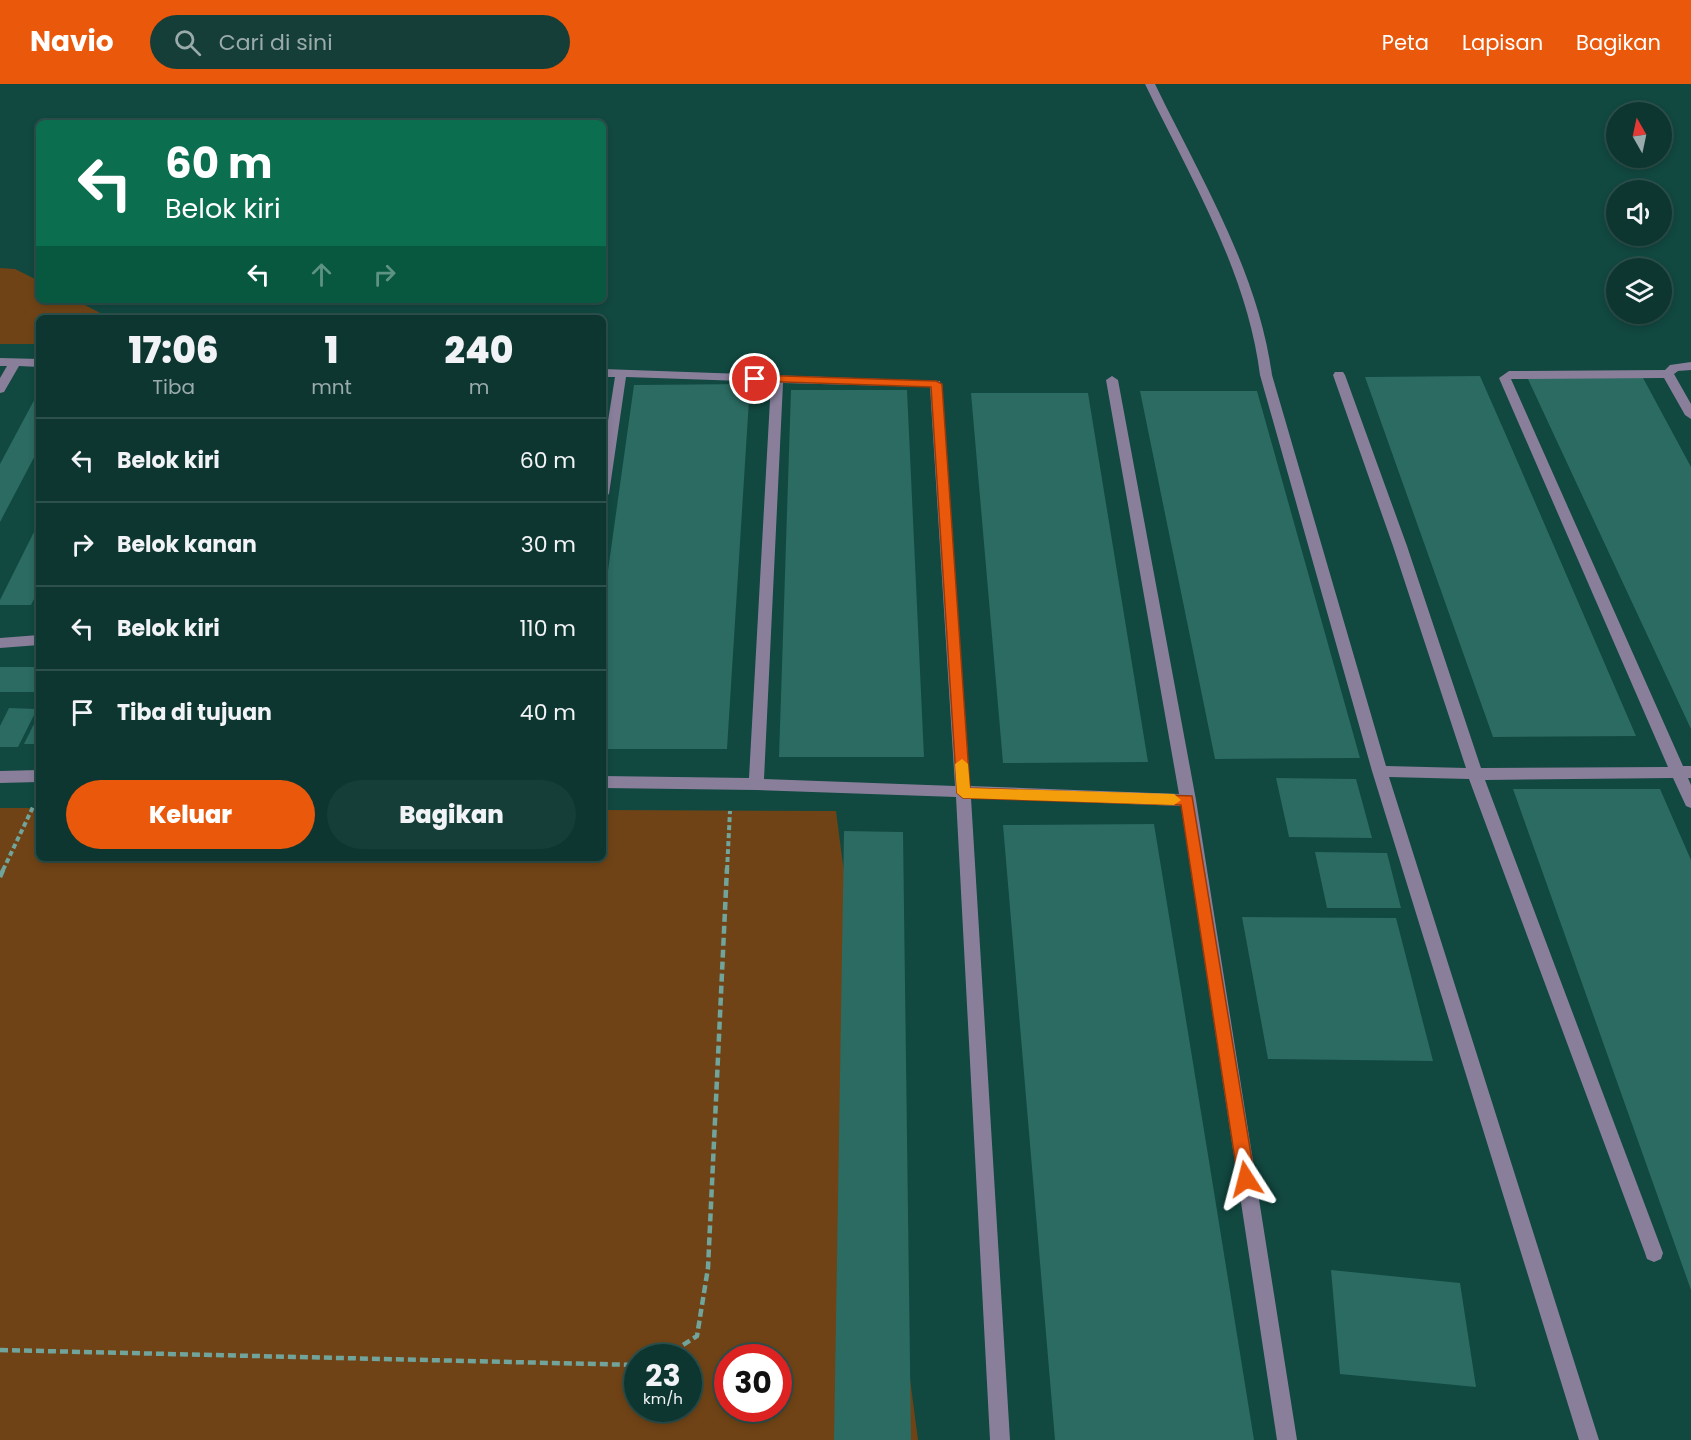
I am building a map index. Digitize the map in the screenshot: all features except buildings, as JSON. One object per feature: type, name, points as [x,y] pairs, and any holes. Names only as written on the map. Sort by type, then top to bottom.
[{"type":"street","points":[[1150,84],[1242,275],[1262,337],[1266,375],[1380,771],[1589,1440]]},
{"type":"street","points":[[0,362],[36,363]]},
{"type":"street","points":[[0,389],[15,362]]},
{"type":"street","points":[[1691,366],[1674,368],[1668,374],[1524,374],[1509,375],[1505,378],[1685,772],[1691,801]]},
{"type":"street","points":[[606,373],[936,384],[963,793],[1000,1440]]},
{"type":"street","points":[[606,474],[621,374]]},
{"type":"street","points":[[1668,374],[1691,415]]},
{"type":"street","points":[[1339,375],[1400,546],[1475,774],[1654,1253]]},
{"type":"street","points":[[756,784],[777,380]]},
{"type":"street","points":[[1112,380],[1188,800],[1287,1440]]},
{"type":"street","points":[[0,643],[36,640]]},
{"type":"street","points":[[1380,771],[1475,774],[1685,772]]},
{"type":"street","points":[[0,777],[36,776]]},
{"type":"street","points":[[606,782],[732,783],[1188,800]]},
{"type":"path","points":[[685,1344],[697,1336],[708,1268],[732,783]]},
{"type":"path","points":[[0,877],[34,804]]},
{"type":"path","points":[[0,1350],[624,1365]]},
{"type":"shaded area","points":[[0,268],[15,269],[36,280],[36,303],[81,303],[104,315],[36,315],[36,344],[0,344]]},
{"type":"shaded area","points":[[0,808],[36,808],[36,861],[606,861],[606,810],[836,811],[918,1440],[0,1440]]},
{"type":"slow traffic","points":[[962,764],[963,793],[1174,800]]},
{"type":"route","points":[[755,379],[936,384],[963,793],[1188,800],[1246,1179]]}]
